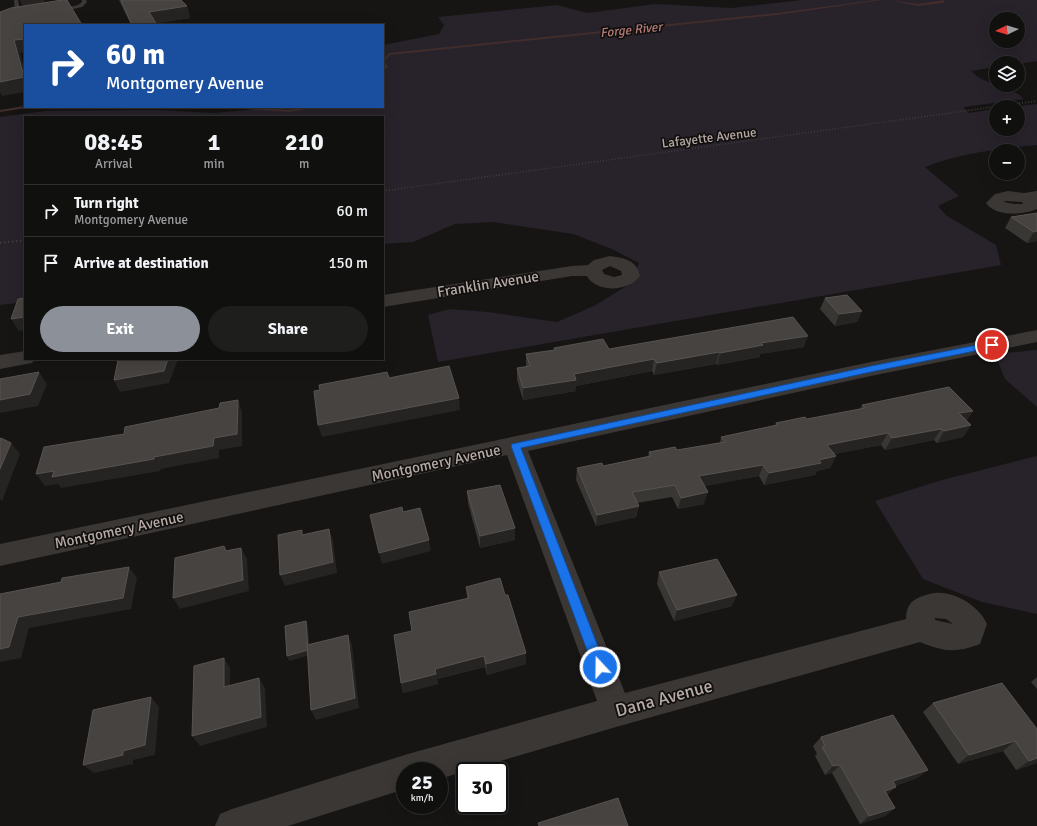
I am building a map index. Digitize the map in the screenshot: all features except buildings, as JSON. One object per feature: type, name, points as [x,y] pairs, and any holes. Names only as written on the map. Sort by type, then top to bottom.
[{"type":"street","name":"Franklin Avenue","points":[[384,301],[572,271],[593,270]]},
{"type":"street","name":"Montgomery Avenue","points":[[0,556],[871,369],[1037,336]]},
{"type":"street","points":[[0,362],[24,358]]},
{"type":"street","points":[[515,446],[616,711]]},
{"type":"street","name":"Dana Avenue","points":[[439,762],[616,711],[921,628]]},
{"type":"street","points":[[232,826],[349,788],[396,775]]},
{"type":"lane","points":[[16,0],[19,11],[18,15],[16,16]]},
{"type":"lane","points":[[46,12],[80,6],[85,2],[84,0]]},
{"type":"lane","points":[[0,22],[23,15]]},
{"type":"path","name":"Lafayette Avenue","points":[[384,191],[1037,101]]},
{"type":"path","points":[[0,243],[24,240]]},
{"type":"shaded area","points":[[802,0],[1037,0],[1037,61],[1025,63],[1025,56],[989,56],[989,68],[971,71],[983,80],[989,82],[989,92],[1014,92],[1024,99],[989,100],[989,104],[963,107],[969,113],[989,110],[989,136],[1025,136],[1025,106],[1037,104],[1037,145],[1025,146],[1025,144],[989,144],[989,151],[952,158],[925,167],[959,196],[938,206],[947,216],[996,245],[1001,265],[438,362],[428,315],[450,309],[488,312],[557,322],[594,306],[630,284],[639,263],[612,249],[573,234],[493,222],[455,224],[413,242],[384,244],[384,116],[24,116],[24,302],[0,305],[0,117],[46,111],[157,110],[212,113],[274,108],[384,108],[384,45],[439,34],[444,25],[438,17],[557,5],[587,13],[655,4],[732,8]]},
{"type":"shaded area","points":[[1037,350],[1037,407],[1005,379],[995,354]]},
{"type":"shaded area","points":[[1037,456],[1037,614],[982,602],[923,579],[875,501],[942,480]]},
{"type":"waterway","name":"Forge River","points":[[384,61],[389,54],[777,14],[881,0]]},
{"type":"waterway","name":"Forge River","points":[[889,0],[918,5],[943,2],[944,0]]},
{"type":"waterway","name":"Forge River","points":[[384,64],[387,67],[384,68]]},
{"type":"waterway","name":"Forge River","points":[[0,111],[24,107]]},
{"type":"waterway","name":"Forge River","points":[[246,108],[289,111],[308,108]]},
{"type":"route","points":[[600,667],[515,446],[871,369],[992,345]]}]
